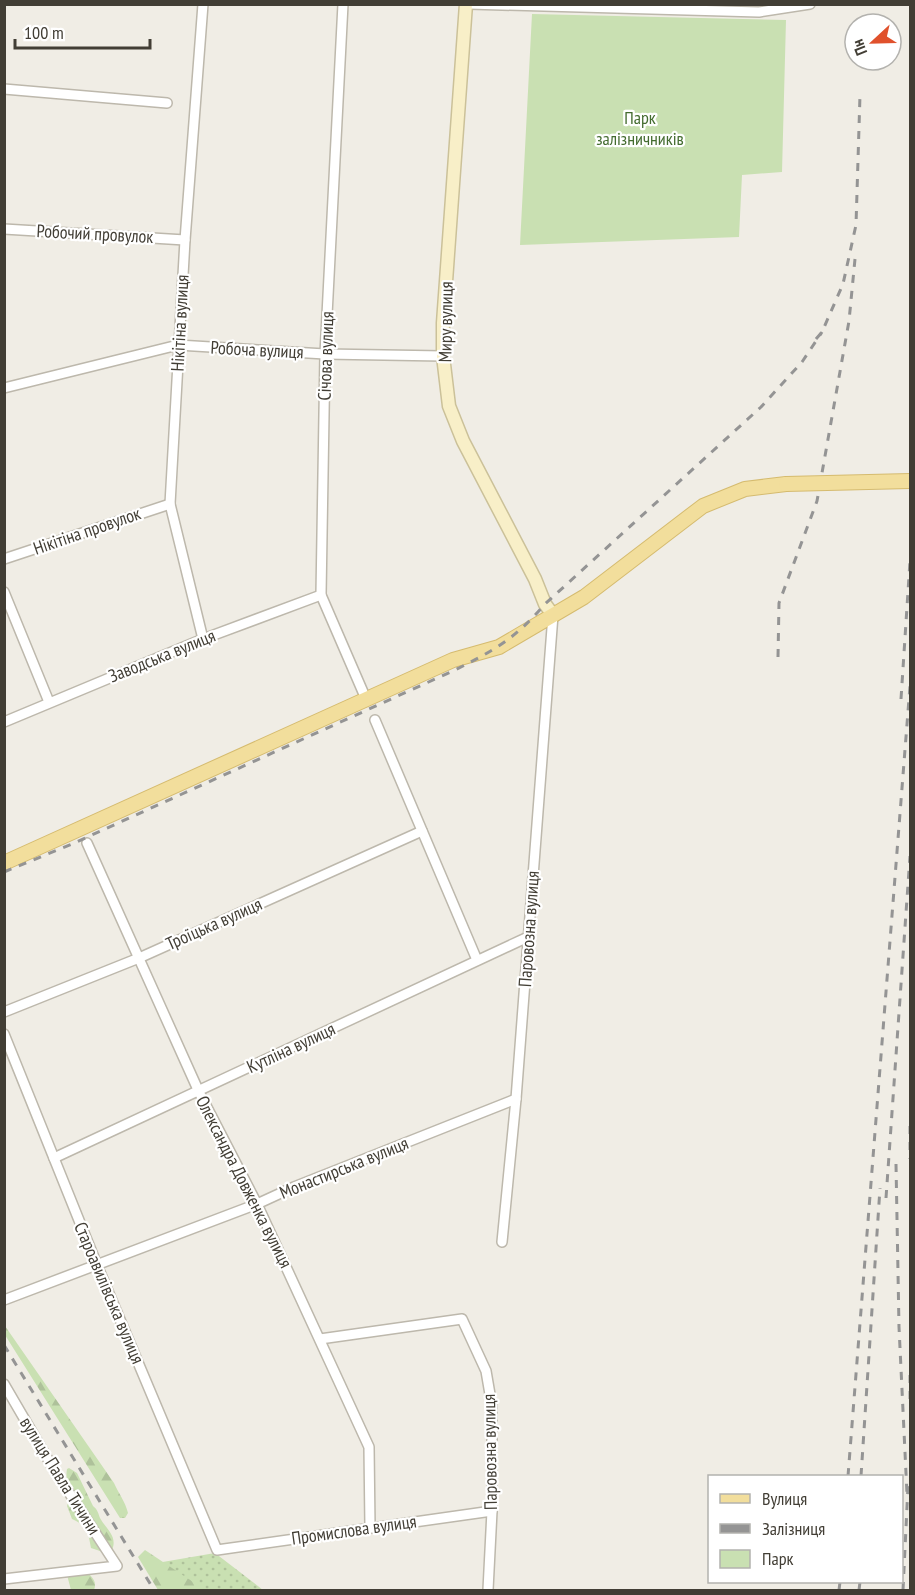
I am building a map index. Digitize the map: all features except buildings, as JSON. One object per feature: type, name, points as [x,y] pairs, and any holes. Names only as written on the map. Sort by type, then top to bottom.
[{"type":"main road","name":"Миру вулиця","points":[[468,4],[443,323],[443,356],[449,406],[463,441],[535,579],[545,604],[553,615]]},
{"type":"main road","points":[[4,863],[453,660],[499,647],[584,597],[703,506],[745,489],[786,484],[910,481]]},
{"type":"street","name":"Нікітіна вулиця","points":[[203,4],[178,345],[170,504],[203,639]]},
{"type":"street","name":"Січова вулиця","points":[[343,4],[325,354],[321,595],[366,699]]},
{"type":"street","points":[[468,4],[759,8],[810,4]]},
{"type":"street","points":[[4,89],[167,104]]},
{"type":"street","name":"Робочий провулок","points":[[4,229],[185,240]]},
{"type":"street","name":"Робоча вулиця","points":[[4,388],[178,345],[325,354],[443,356]]},
{"type":"street","name":"Нікітіна провулок","points":[[4,559],[170,504]]},
{"type":"street","points":[[4,592],[49,702]]},
{"type":"street","name":"Заводська вулиця","points":[[4,722],[203,639],[321,595]]},
{"type":"street","name":"Паровозна вулиця","points":[[502,1242],[516,1099],[553,615]]},
{"type":"street","points":[[375,720],[477,960]]},
{"type":"street","name":"Троїцька вулиця","points":[[4,1012],[139,958],[422,831]]},
{"type":"street","name":"Олександра Довженка вулиця","points":[[87,843],[199,1092],[257,1204],[369,1447],[370,1527]]},
{"type":"street","name":"Кутліна вулиця","points":[[54,1158],[528,937]]},
{"type":"street","name":"Староавилівська вулиця","points":[[4,1034],[97,1265],[217,1550]]},
{"type":"street","name":"Монастирська вулиця","points":[[4,1300],[257,1204],[294,1187],[516,1099]]},
{"type":"street","name":"Паровозна вулиця","points":[[320,1339],[462,1319],[486,1371],[492,1406],[492,1511],[488,1590]]},
{"type":"street","name":"вулиця Павла Тичини","points":[[4,1384],[53,1468],[117,1566],[4,1579]]},
{"type":"street","name":"Промислова вулиця","points":[[217,1550],[492,1511]]},
{"type":"green space","name":"Парк залізничників","points":[[532,14],[786,20],[782,172],[742,175],[739,237],[520,245]]},
{"type":"green space","points":[[5,1326],[114,1483],[127,1509],[128,1513],[125,1518],[120,1518],[5,1335]]},
{"type":"green space","points":[[69,1468],[77,1473],[93,1506],[110,1533],[114,1541],[112,1550],[103,1552],[91,1548],[86,1530],[72,1519],[67,1506],[70,1490],[66,1474]]},
{"type":"green space","points":[[145,1550],[205,1590],[158,1590],[138,1557]]},
{"type":"green space","points":[[215,1553],[263,1590],[167,1590],[151,1564]]},
{"type":"green space","points":[[87,1572],[94,1580],[94,1590],[71,1590],[67,1575]]},
{"type":"railway","points":[[816,339],[822,332],[843,284],[856,225],[860,95]]},
{"type":"railway","points":[[778,657],[779,603],[817,501],[849,321],[855,259]]},
{"type":"railway","points":[[4,872],[72,844],[455,670],[504,642],[761,407],[802,362],[822,332]]},
{"type":"railway","points":[[901,699],[910,561]]},
{"type":"railway","points":[[848,1475],[910,686]]},
{"type":"railway","points":[[886,1198],[910,856]]},
{"type":"railway","points":[[910,1126],[910,1159]]},
{"type":"railway","points":[[896,1164],[899,1327],[907,1494]]},
{"type":"railway","points":[[861,1475],[880,1188]]},
{"type":"railway","points":[[4,1345],[154,1590]]},
{"type":"railway","points":[[910,1370],[910,1399]]},
{"type":"railway","points":[[903,1590],[908,1486]]},
{"type":"railway","points":[[839,1590],[840,1583]]},
{"type":"railway","points":[[859,1590],[860,1583]]}]
